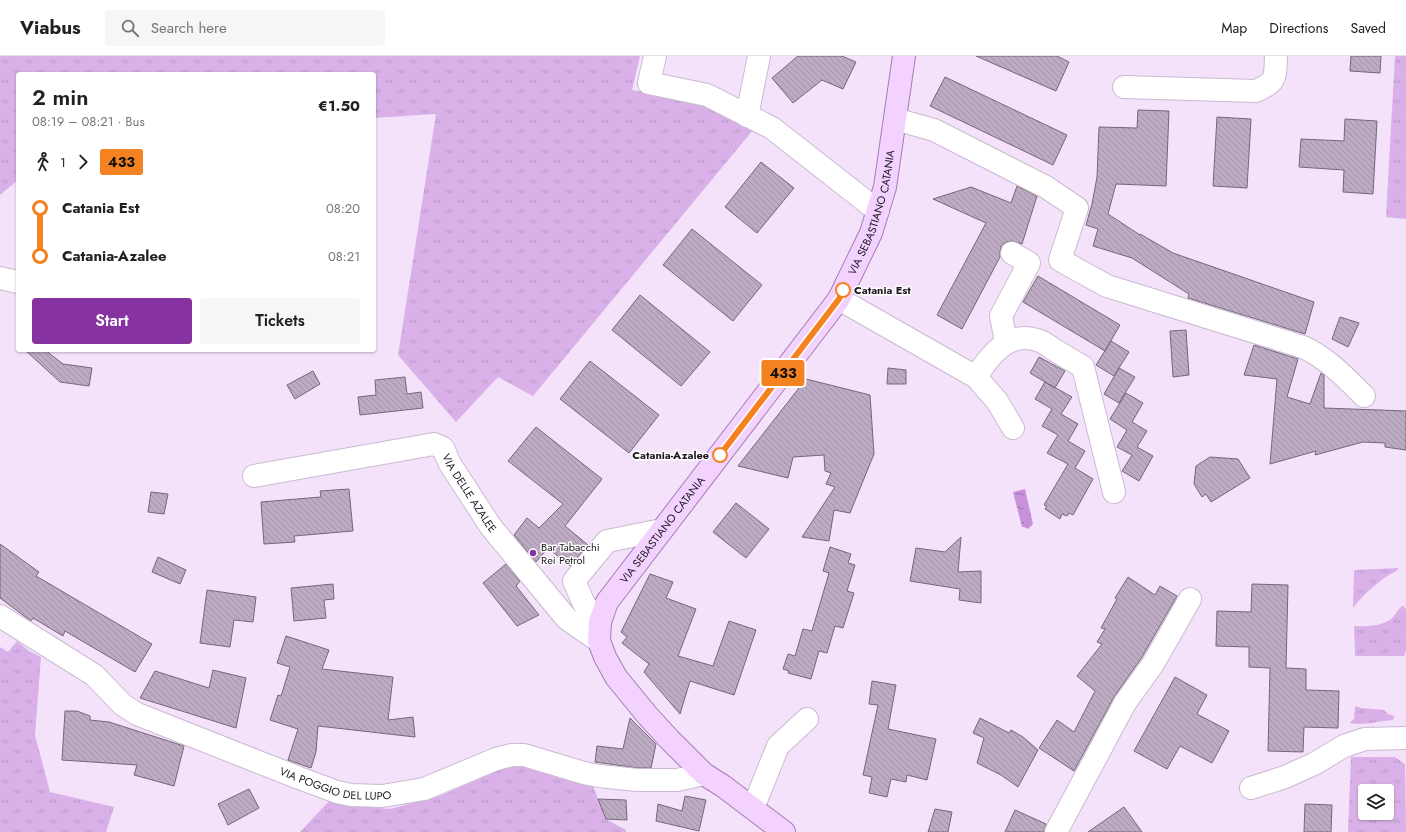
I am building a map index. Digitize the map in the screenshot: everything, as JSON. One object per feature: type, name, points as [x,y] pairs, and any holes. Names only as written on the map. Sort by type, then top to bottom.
[{"type":"main road","name":"VIA SEBASTIANO CATANIA","points":[[599,631],[607,602],[839,299],[871,233],[885,187],[904,56]]},
{"type":"main road","points":[[599,631],[605,657],[616,677],[669,739],[704,774],[724,786],[784,832]]},
{"type":"street","points":[[655,56],[649,83],[707,96],[772,128],[878,211]]},
{"type":"street","points":[[747,116],[759,56]]},
{"type":"street","points":[[1124,87],[1256,92],[1268,86],[1275,78],[1276,56]]},
{"type":"street","points":[[895,119],[934,130],[1046,187],[1077,208],[1060,260],[1107,286],[1258,332],[1309,350],[1332,365],[1364,396]]},
{"type":"street","points":[[1006,342],[1001,316],[1029,263],[1012,253]]},
{"type":"street","points":[[0,278],[16,282]]},
{"type":"street","points":[[839,299],[976,378],[997,401],[1013,428]]},
{"type":"street","points":[[976,378],[987,360],[997,350],[1006,342],[1018,339],[1028,338],[1040,341],[1083,367],[1114,492]]},
{"type":"street","name":"VIA DELLE AZALEE","points":[[254,476],[434,444],[443,448],[450,464],[491,527],[568,619],[599,631]]},
{"type":"street","points":[[599,631],[584,604],[574,581],[607,541],[662,530]]},
{"type":"street","points":[[1056,832],[1125,703],[1153,664],[1190,599]]},
{"type":"street","name":"VIA POGGIO DEL LUPO","points":[[0,616],[94,676],[123,705],[137,714],[299,778],[337,792],[350,795],[382,796],[424,789],[496,759],[518,755],[539,758],[584,773],[637,780],[677,780],[704,774]]},
{"type":"street","points":[[753,808],[778,746],[807,719]]},
{"type":"street","points":[[1251,788],[1285,777],[1314,764],[1344,746],[1365,739],[1406,738]]},
{"type":"green space","points":[[0,56],[640,56],[632,90],[702,102],[753,130],[533,396],[498,377],[456,422],[398,355],[436,114],[376,118],[376,72],[16,72],[16,182],[0,195]]},
{"type":"green space","points":[[1395,56],[1406,56],[1406,219],[1386,217]]},
{"type":"green space","points":[[1399,568],[1373,587],[1353,608],[1354,570]]},
{"type":"green space","points":[[1403,605],[1406,610],[1406,650],[1404,656],[1355,656],[1354,626],[1373,626],[1382,624],[1390,620]]},
{"type":"green space","points":[[17,641],[29,651],[41,657],[35,735],[50,792],[114,807],[106,832],[0,832],[0,647],[8,652]]},
{"type":"green space","points":[[1355,706],[1384,710],[1388,714],[1394,716],[1393,720],[1365,724],[1350,723],[1354,719]]},
{"type":"green space","points":[[1351,757],[1395,757],[1405,764],[1406,832],[1348,832]]},
{"type":"green space","points":[[526,766],[593,786],[606,819],[626,830],[626,832],[300,832],[330,800],[358,806],[390,809],[442,795],[499,770]]},
{"type":"water","points":[[1025,489],[1033,524],[1028,529],[1022,527],[1013,492]]},
{"type":"building","points":[[798,56],[842,56],[856,62],[843,89],[822,80],[793,103],[772,78]]},
{"type":"building","points":[[976,56],[1057,56],[1069,62],[1056,91]]},
{"type":"building","points":[[1351,56],[1381,56],[1380,73],[1350,71]]},
{"type":"building","points":[[945,77],[1067,135],[1053,165],[930,106]]},
{"type":"building","points":[[1138,110],[1169,111],[1166,186],[1116,184],[1108,214],[1140,235],[1173,253],[1314,302],[1305,334],[1188,298],[1189,294],[1132,258],[1093,246],[1098,229],[1086,225],[1097,177],[1099,127],[1137,128]]},
{"type":"building","points":[[1217,117],[1251,119],[1247,188],[1213,186]]},
{"type":"building","points":[[1345,119],[1377,121],[1373,194],[1343,192],[1344,170],[1299,167],[1301,139],[1344,141]]},
{"type":"building","points":[[761,162],[794,188],[757,233],[725,207]]},
{"type":"building","points":[[1017,186],[1037,196],[1022,244],[1012,241],[1006,242],[1001,246],[1000,257],[962,329],[937,315],[986,223],[933,199],[971,187],[1011,203]]},
{"type":"building","points":[[692,229],[762,285],[733,321],[663,265]]},
{"type":"building","points":[[1038,276],[1120,325],[1105,351],[1023,302]]},
{"type":"building","points":[[640,295],[710,352],[681,386],[612,330]]},
{"type":"building","points":[[1340,317],[1359,323],[1348,347],[1332,339]]},
{"type":"building","points":[[1186,330],[1189,375],[1173,377],[1170,331]]},
{"type":"building","points":[[1111,341],[1129,352],[1114,376],[1096,365]]},
{"type":"building","points":[[1254,345],[1298,359],[1287,397],[1310,404],[1321,373],[1324,375],[1324,408],[1406,411],[1406,450],[1385,447],[1385,443],[1363,442],[1315,455],[1316,451],[1270,464],[1277,379],[1244,375]]},
{"type":"building","points":[[27,352],[48,352],[63,364],[92,368],[89,386],[60,382]]},
{"type":"building","points":[[1039,357],[1065,371],[1055,388],[1030,373]]},
{"type":"building","points":[[590,361],[659,415],[629,453],[560,399]]},
{"type":"building","points":[[888,368],[906,370],[906,384],[887,384]]},
{"type":"building","points":[[1119,368],[1135,377],[1119,403],[1104,394]]},
{"type":"building","points":[[313,371],[320,384],[295,399],[287,385]]},
{"type":"building","points":[[405,377],[407,394],[421,392],[423,408],[360,415],[358,397],[376,395],[375,380]]},
{"type":"building","points":[[806,379],[870,395],[874,454],[850,513],[834,510],[829,541],[802,537],[835,487],[826,484],[831,473],[825,471],[824,455],[793,457],[788,478],[738,466]]},
{"type":"building","points":[[1045,382],[1072,397],[1061,414],[1078,424],[1068,441],[1085,451],[1075,468],[1093,479],[1073,515],[1069,513],[1067,516],[1062,514],[1060,519],[1045,509],[1047,506],[1044,505],[1068,464],[1047,453],[1058,435],[1042,426],[1052,409],[1035,399]]},
{"type":"building","points":[[1126,393],[1143,403],[1132,422],[1147,431],[1137,447],[1153,456],[1139,481],[1122,471],[1132,455],[1117,447],[1127,430],[1110,419]]},
{"type":"building","points":[[536,427],[602,479],[565,526],[588,545],[570,566],[548,548],[536,562],[514,535],[527,518],[539,528],[563,504],[508,461]]},
{"type":"building","points":[[1210,457],[1238,459],[1250,478],[1211,502],[1206,494],[1202,497],[1194,484],[1196,466]]},
{"type":"building","points":[[349,489],[353,531],[294,536],[295,542],[264,544],[261,502],[321,497],[320,491]]},
{"type":"building","points":[[151,492],[168,494],[164,514],[148,512]]},
{"type":"building","points":[[736,503],[769,529],[746,558],[713,532]]},
{"type":"building","points":[[961,537],[958,572],[981,571],[981,603],[959,600],[960,589],[910,581],[916,548],[945,552]]},
{"type":"building","points":[[0,544],[39,572],[36,576],[152,644],[135,672],[65,631],[63,636],[33,618],[31,621],[0,598]]},
{"type":"building","points":[[830,547],[851,554],[848,563],[855,565],[847,591],[854,593],[843,628],[835,626],[827,653],[819,651],[811,679],[788,673],[789,671],[783,669],[788,654],[795,656],[803,629],[812,631],[829,573],[823,571]]},
{"type":"building","points":[[158,557],[186,570],[180,584],[152,572]]},
{"type":"building","points":[[506,564],[520,581],[516,586],[539,615],[517,626],[483,583]]},
{"type":"building","points":[[650,574],[673,582],[666,598],[696,609],[678,656],[713,666],[729,621],[756,630],[734,695],[690,681],[680,714],[644,672],[649,664],[622,643],[627,637],[621,632]]},
{"type":"building","points":[[1128,577],[1155,595],[1160,586],[1177,596],[1142,657],[1114,697],[1074,771],[1039,748],[1057,720],[1074,732],[1095,691],[1077,676],[1102,644],[1097,642],[1105,629],[1101,628],[1117,599],[1115,598]]},
{"type":"building","points":[[333,584],[334,599],[324,600],[326,618],[294,621],[291,588]]},
{"type":"building","points":[[1252,584],[1288,585],[1286,668],[1306,669],[1306,690],[1339,691],[1338,728],[1304,727],[1303,752],[1268,751],[1270,668],[1249,667],[1249,647],[1216,646],[1217,611],[1251,612]]},
{"type":"building","points":[[207,590],[256,597],[253,622],[234,620],[230,647],[200,643]]},
{"type":"building","points":[[286,636],[329,650],[322,669],[393,677],[388,720],[413,717],[415,737],[318,726],[316,752],[311,768],[288,760],[298,729],[270,720],[278,695],[281,696],[290,667],[277,663]]},
{"type":"building","points":[[213,670],[246,678],[236,728],[140,698],[155,671],[209,688]]},
{"type":"building","points":[[1175,677],[1207,695],[1197,714],[1229,731],[1212,763],[1180,746],[1167,769],[1134,751]]},
{"type":"building","points":[[872,681],[896,685],[888,729],[936,739],[927,780],[907,775],[906,782],[891,779],[887,797],[869,793],[872,777],[863,775],[878,705],[869,704]]},
{"type":"building","points":[[65,711],[77,711],[90,716],[90,720],[109,722],[184,746],[174,786],[134,775],[137,765],[62,760]]},
{"type":"building","points":[[630,718],[656,744],[651,768],[638,768],[595,762],[597,746],[623,749]]},
{"type":"building","points":[[980,718],[1009,733],[1011,730],[1023,737],[1038,750],[1018,787],[1001,775],[977,763],[984,738],[973,733]]},
{"type":"building","points":[[249,789],[259,808],[228,825],[218,804]]},
{"type":"building","points":[[685,796],[706,800],[699,831],[656,821],[658,804],[682,811]]},
{"type":"building","points":[[598,799],[626,800],[627,820],[606,819]]},
{"type":"building","points":[[1305,804],[1332,805],[1331,832],[1304,832]]},
{"type":"building","points":[[1124,807],[1142,832],[1088,832]]},
{"type":"building","points":[[935,809],[952,812],[948,832],[928,832]]},
{"type":"building","points":[[1015,810],[1046,824],[1044,832],[1005,832]]},
{"type":"bus line","name":"433","points":[[720,455],[839,299],[843,290]]},
{"type":"place","name":"Catania Est","points":[[843,290]]},
{"type":"place","name":"Catania-Azalee","points":[[720,455]]},
{"type":"place","name":"Bar Tabacchi Rei Petrol","points":[[533,553]]}]
